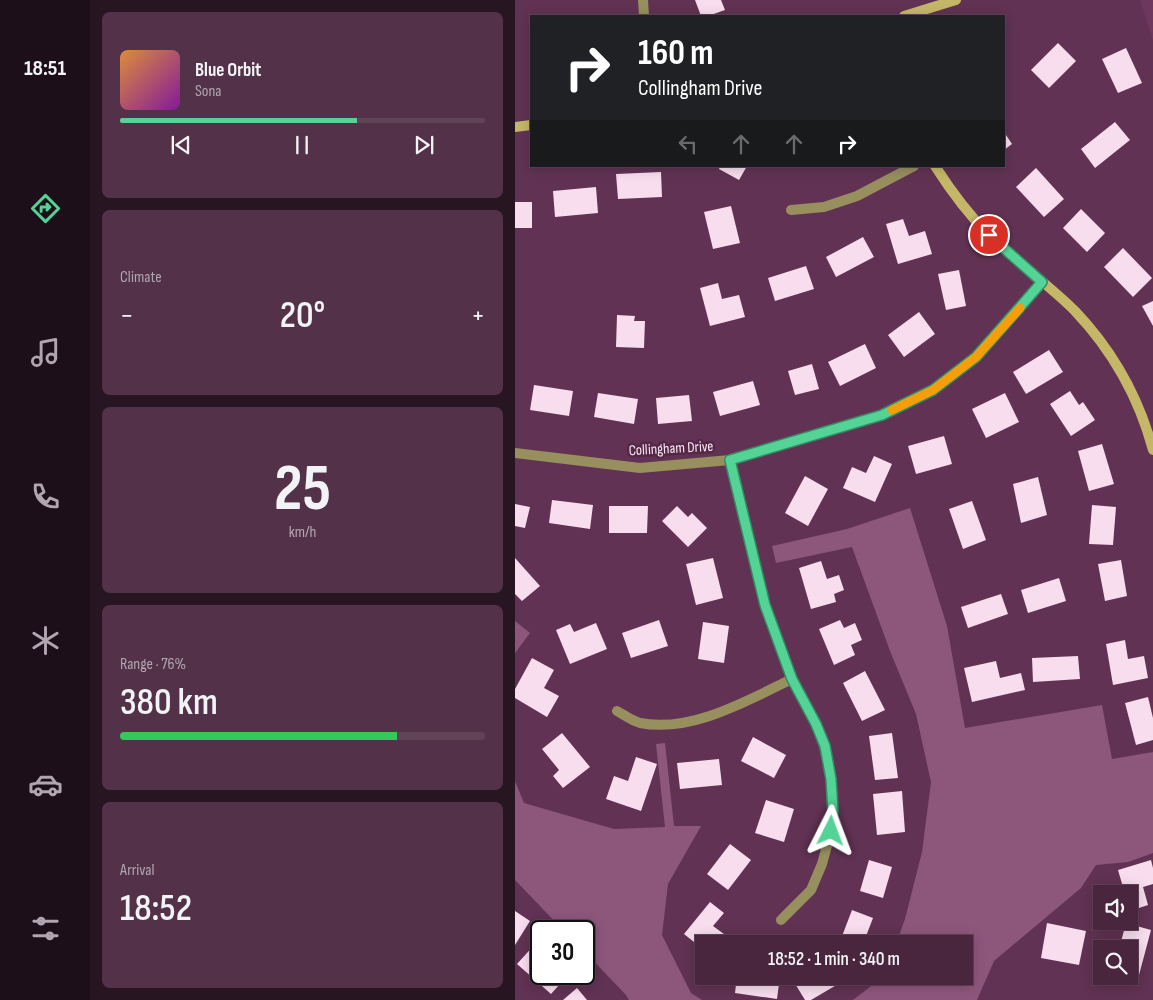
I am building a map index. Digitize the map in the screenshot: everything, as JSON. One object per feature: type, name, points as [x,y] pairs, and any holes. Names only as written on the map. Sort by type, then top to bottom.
[{"type":"street","points":[[643,0],[644,15]]},
{"type":"street","points":[[908,15],[956,0]]},
{"type":"street","points":[[515,127],[530,125]]},
{"type":"street","points":[[791,210],[824,207],[857,196],[912,167]]},
{"type":"street","points":[[936,167],[965,208],[989,235],[1074,311],[1099,339],[1122,373],[1139,407],[1153,450]]},
{"type":"street","name":"Collingham Drive","points":[[515,453],[640,468],[730,460],[882,415],[933,390],[976,357],[1042,282]]},
{"type":"street","points":[[730,460],[765,605],[792,679],[816,724],[825,746],[831,779],[833,811],[827,848],[816,882],[811,890],[781,920]]},
{"type":"street","points":[[617,711],[640,722],[663,725],[687,721],[720,713],[792,679]]},
{"type":"shaded area","points":[[1140,0],[1153,0],[1153,41]]},
{"type":"shaded area","points":[[910,508],[947,626],[965,728],[1102,705],[1112,759],[1153,752],[1153,853],[1128,862],[1096,865],[1081,888],[994,961],[977,1000],[853,1000],[872,985],[973,985],[973,935],[899,935],[922,852],[931,782],[916,714],[890,651],[852,547],[776,563],[772,546],[847,529]]},
{"type":"shaded area","points":[[515,621],[530,633],[515,653]]},
{"type":"shaded area","points":[[665,743],[674,826],[701,826],[668,884],[662,935],[691,993],[702,1000],[629,1000],[595,963],[595,920],[553,920],[515,880],[515,781],[524,803],[614,829],[665,827],[656,744]]},
{"type":"building","points":[[695,0],[721,0],[725,10],[711,15],[701,15]]},
{"type":"building","points":[[1058,43],[1076,61],[1049,88],[1031,70]]},
{"type":"building","points":[[1126,48],[1142,83],[1118,93],[1102,59]]},
{"type":"building","points":[[1115,122],[1130,140],[1095,168],[1081,149]]},
{"type":"building","points":[[1005,134],[1012,144],[1005,149]]},
{"type":"building","points":[[720,167],[746,167],[739,180],[719,169]]},
{"type":"building","points":[[1036,168],[1064,199],[1044,217],[1016,187]]},
{"type":"building","points":[[661,172],[662,197],[618,199],[616,174]]},
{"type":"building","points":[[596,187],[598,213],[555,217],[553,191]]},
{"type":"building","points":[[515,202],[532,202],[532,228],[515,228]]},
{"type":"building","points":[[731,206],[740,243],[713,249],[704,212]]},
{"type":"building","points":[[1081,209],[1105,233],[1087,252],[1063,228]]},
{"type":"building","points":[[903,219],[909,236],[925,231],[932,254],[898,264],[886,224]]},
{"type":"building","points":[[863,237],[874,257],[836,277],[826,257]]},
{"type":"building","points":[[1123,248],[1152,278],[1133,297],[1104,267]]},
{"type":"building","points":[[806,266],[814,289],[775,301],[768,278]]},
{"type":"building","points":[[959,270],[966,306],[946,310],[938,274]]},
{"type":"building","points":[[718,283],[722,299],[739,295],[745,317],[710,326],[700,288]]},
{"type":"building","points":[[1153,301],[1153,326],[1142,306]]},
{"type":"building","points":[[919,312],[935,334],[904,357],[888,335]]},
{"type":"building","points":[[617,315],[635,316],[634,321],[645,321],[644,348],[616,347]]},
{"type":"building","points":[[865,344],[876,368],[840,386],[828,362]]},
{"type":"building","points":[[1049,350],[1063,372],[1026,394],[1013,372]]},
{"type":"building","points":[[812,364],[819,389],[795,395],[788,371]]},
{"type":"building","points":[[753,381],[760,405],[720,416],[713,392]]},
{"type":"building","points":[[534,385],[573,391],[569,416],[530,410]]},
{"type":"building","points":[[1070,391],[1079,405],[1083,402],[1095,420],[1071,436],[1050,404]]},
{"type":"building","points":[[598,393],[638,399],[634,424],[594,417]]},
{"type":"building","points":[[1005,393],[1019,422],[986,438],[972,409]]},
{"type":"building","points":[[689,395],[692,421],[658,424],[656,398]]},
{"type":"building","points":[[944,436],[952,464],[916,474],[908,446]]},
{"type":"building","points":[[1102,444],[1114,484],[1089,491],[1078,451]]},
{"type":"building","points":[[874,456],[892,464],[875,502],[843,488],[852,467],[866,473]]},
{"type":"building","points":[[805,476],[828,489],[808,526],[785,513]]},
{"type":"building","points":[[1038,477],[1047,515],[1021,523],[1013,484]]},
{"type":"building","points":[[552,500],[593,505],[590,529],[549,523]]},
{"type":"building","points":[[972,501],[986,540],[963,549],[949,509]]},
{"type":"building","points":[[515,504],[530,507],[525,528],[515,526]]},
{"type":"building","points":[[1092,505],[1116,507],[1113,545],[1089,544]]},
{"type":"building","points":[[609,506],[648,506],[647,533],[609,533]]},
{"type":"building","points":[[677,506],[688,517],[692,513],[707,528],[688,547],[662,521]]},
{"type":"building","points":[[515,558],[540,586],[522,601],[515,594]]},
{"type":"building","points":[[713,558],[723,598],[696,605],[686,564]]},
{"type":"building","points":[[1121,560],[1127,596],[1105,601],[1098,564]]},
{"type":"building","points":[[821,561],[827,579],[839,575],[844,590],[834,594],[836,602],[811,609],[799,568]]},
{"type":"building","points":[[1059,578],[1066,601],[1028,613],[1021,590]]},
{"type":"building","points":[[1001,594],[1008,614],[968,628],[961,607]]},
{"type":"building","points":[[659,620],[668,646],[631,658],[622,633]]},
{"type":"building","points":[[840,620],[844,628],[855,623],[862,640],[851,645],[855,655],[834,665],[819,629]]},
{"type":"building","points":[[703,622],[729,626],[724,663],[698,659]]},
{"type":"building","points":[[596,623],[607,649],[570,664],[556,630],[570,624],[574,632]]},
{"type":"building","points":[[1125,640],[1128,659],[1144,656],[1148,678],[1113,685],[1106,644]]},
{"type":"building","points":[[1078,656],[1080,679],[1033,682],[1032,658]]},
{"type":"building","points":[[532,658],[554,670],[544,688],[559,696],[547,717],[515,698],[515,689]]},
{"type":"building","points":[[996,661],[1000,678],[1021,673],[1025,690],[972,702],[964,668]]},
{"type":"building","points":[[865,671],[885,710],[862,721],[843,683]]},
{"type":"building","points":[[1148,697],[1153,718],[1153,740],[1136,745],[1125,703]]},
{"type":"building","points":[[562,733],[590,767],[563,788],[553,776],[559,770],[542,749]]},
{"type":"building","points":[[892,733],[898,778],[875,780],[869,736]]},
{"type":"building","points":[[753,737],[786,755],[774,778],[741,761]]},
{"type":"building","points":[[636,757],[657,764],[641,811],[606,799],[614,776],[628,781]]},
{"type":"building","points":[[719,759],[722,785],[680,789],[677,763]]},
{"type":"building","points":[[902,791],[905,832],[877,835],[873,794]]},
{"type":"building","points":[[766,800],[794,809],[784,842],[755,833]]},
{"type":"building","points":[[730,844],[751,860],[728,890],[707,874]]},
{"type":"building","points":[[869,860],[892,867],[883,898],[860,891]]},
{"type":"building","points":[[1151,860],[1153,884],[1143,887],[1148,905],[1138,908],[1138,885],[1122,885],[1118,870]]},
{"type":"building","points":[[710,902],[724,913],[713,926],[725,935],[695,935],[695,943],[684,934]]},
{"type":"building","points":[[852,910],[873,918],[866,935],[842,935]]},
{"type":"building","points":[[515,911],[530,921],[515,945]]},
{"type":"building","points":[[1047,923],[1086,931],[1079,965],[1041,958]]},
{"type":"building","points":[[1138,926],[1151,930],[1139,975],[1138,940],[1121,940],[1124,930],[1138,930]]},
{"type":"building","points":[[530,950],[530,975],[517,964]]},
{"type":"building","points":[[541,985],[559,985],[551,994]]},
{"type":"building","points":[[736,985],[779,985],[777,999],[735,993]]},
{"type":"building","points":[[796,985],[836,985],[811,1000],[805,1000]]},
{"type":"building","points":[[577,988],[587,1000],[563,1000]]},
{"type":"slow traffic","points":[[892,410],[933,390],[976,357],[1020,308]]},
{"type":"route","points":[[831,831],[833,811],[831,779],[825,746],[816,724],[792,679],[765,605],[730,460],[882,415],[933,390],[976,357],[1042,282],[989,235]]}]
